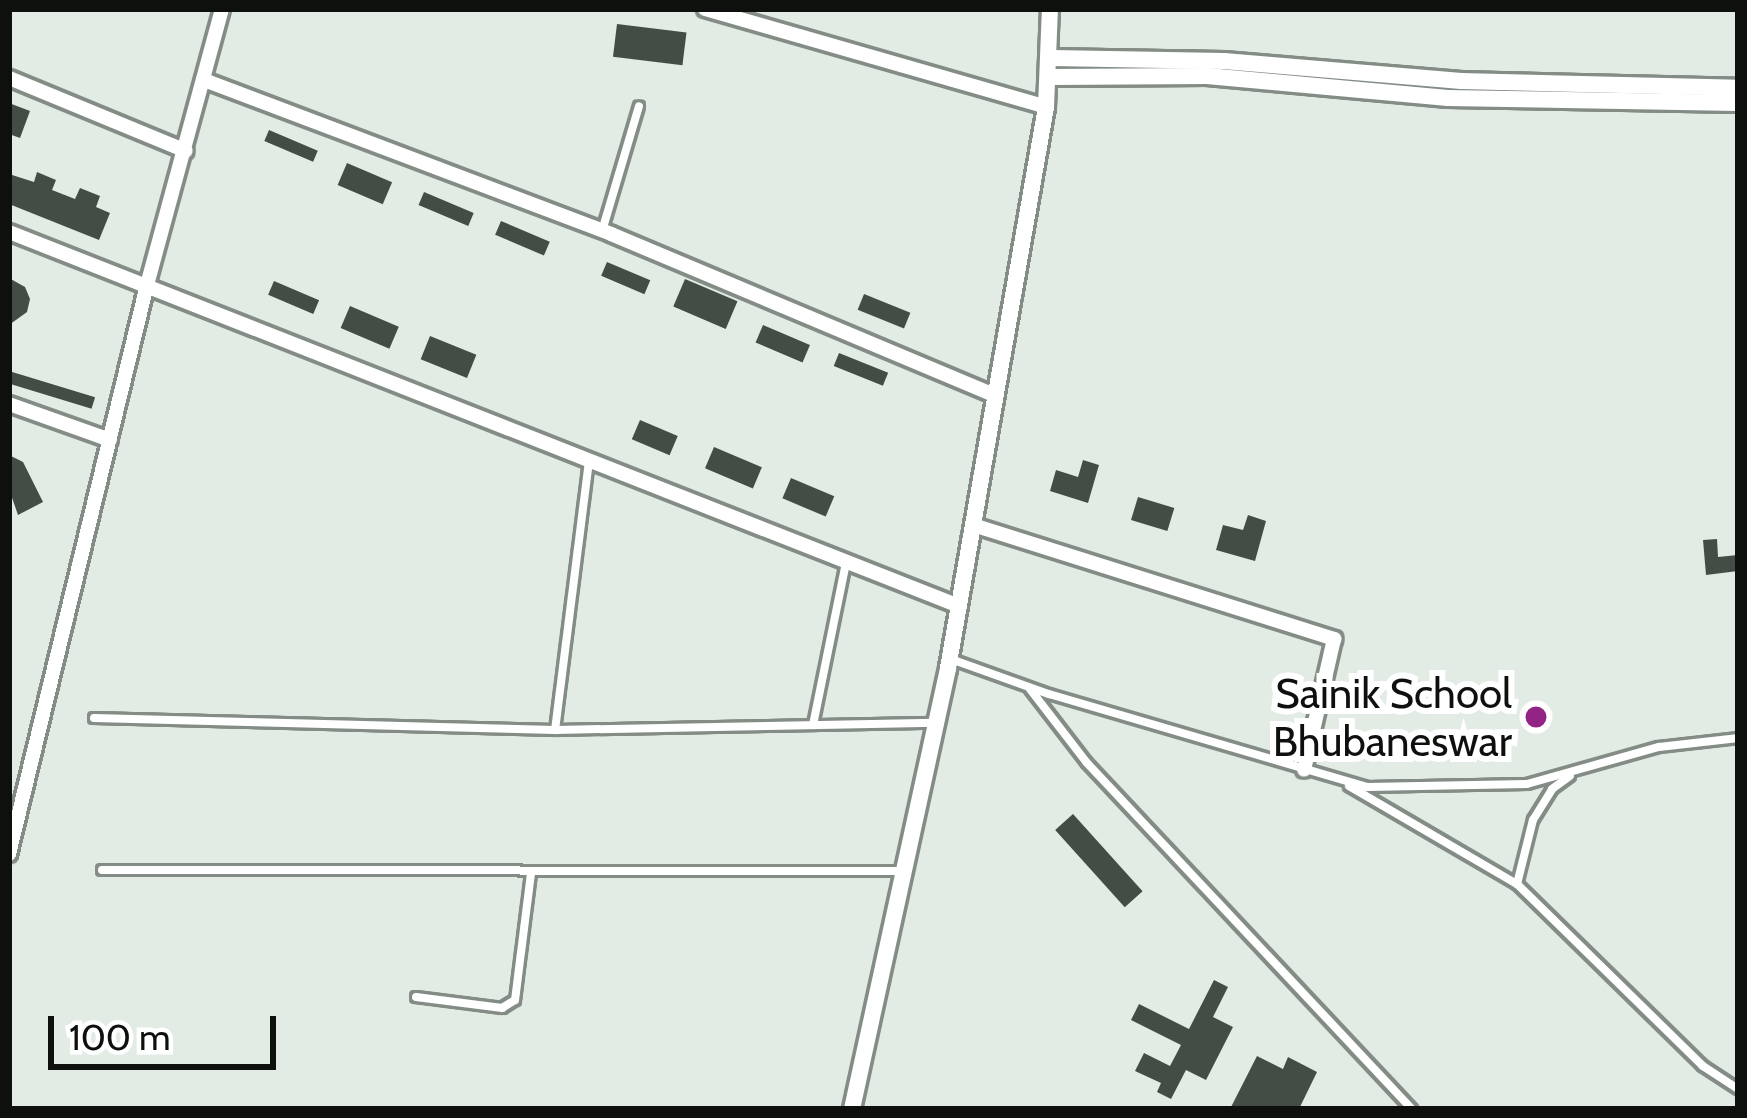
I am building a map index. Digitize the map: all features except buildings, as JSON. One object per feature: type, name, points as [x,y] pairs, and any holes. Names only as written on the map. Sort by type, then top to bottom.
[{"type":"street","points":[[9,854],[147,284],[222,9]]},
{"type":"street","points":[[705,9],[755,16],[1046,107]]},
{"type":"street","points":[[852,1109],[950,658],[1046,107],[1050,9]]},
{"type":"street","points":[[1050,67],[1224,62],[1481,82],[1738,88]]},
{"type":"street","points":[[1050,67],[1448,98],[1738,103]]},
{"type":"street","points":[[9,78],[186,151]]},
{"type":"street","points":[[204,80],[602,231],[996,396]]},
{"type":"street","points":[[9,232],[959,606]]},
{"type":"street","points":[[9,404],[110,440]]},
{"type":"street","points":[[973,525],[1334,639],[1304,770]]},
{"type":"lane","points":[[602,231],[639,106]]},
{"type":"lane","points":[[555,730],[590,459]]},
{"type":"lane","points":[[813,725],[846,562]]},
{"type":"lane","points":[[950,658],[1030,688],[1367,787],[1527,784],[1659,747],[1738,738]]},
{"type":"lane","points":[[1030,688],[1087,763],[1412,1109]]},
{"type":"lane","points":[[94,718],[555,730],[936,723]]},
{"type":"lane","points":[[1517,884],[1533,820],[1552,789],[1572,774]]},
{"type":"lane","points":[[1343,782],[1517,884],[1703,1066],[1738,1089]]},
{"type":"lane","points":[[102,870],[904,871]]},
{"type":"lane","points":[[416,997],[502,1008],[515,1000],[531,873]]},
{"type":"place","name":"Sainik School Bhubaneswar","points":[[1536,717]]}]
